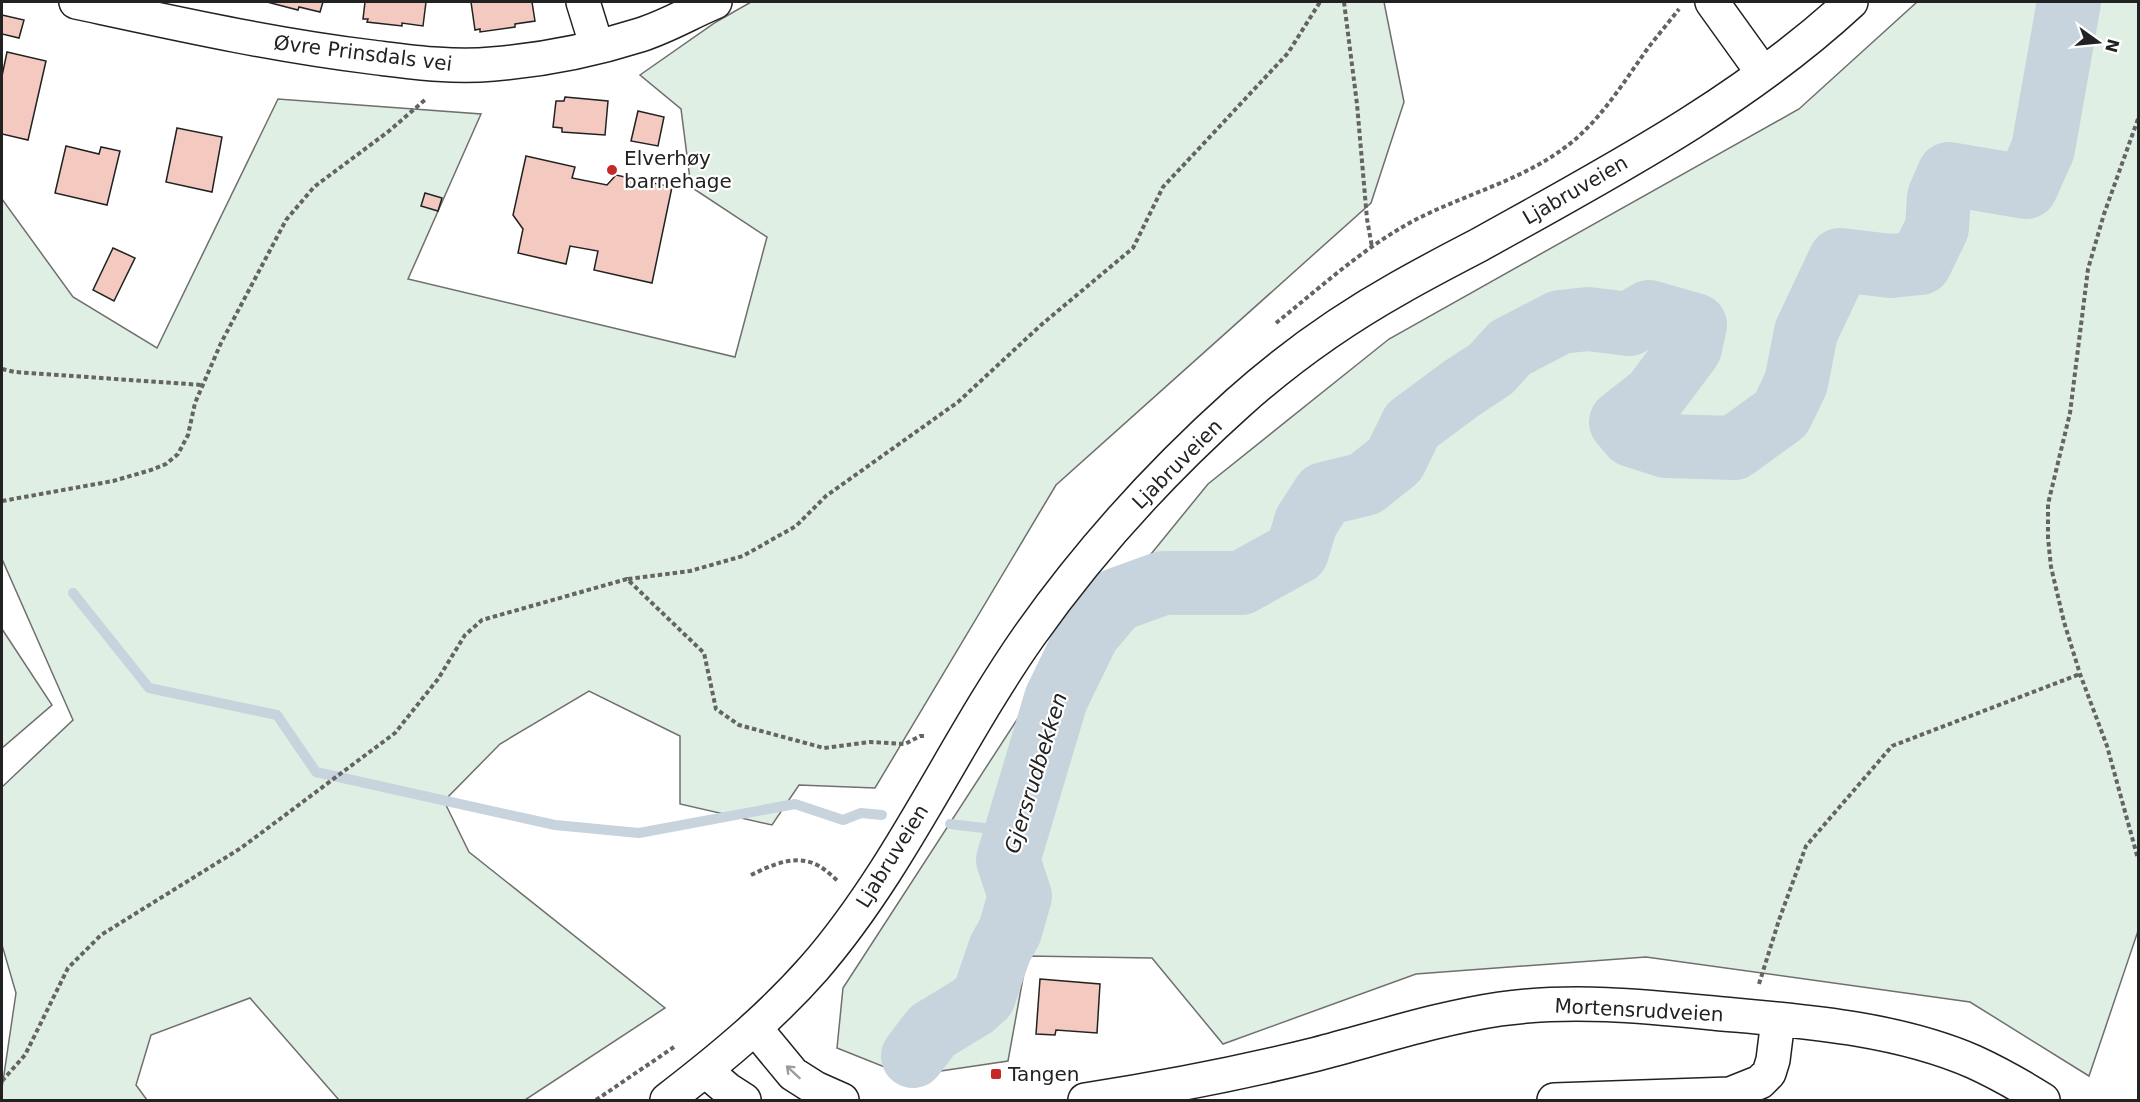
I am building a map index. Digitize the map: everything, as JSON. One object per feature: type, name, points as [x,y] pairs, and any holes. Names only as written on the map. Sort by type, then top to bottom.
[{"type":"street","name":"Øvre Prinsdals vei","points":[[76,2],[189,27],[316,50],[439,65],[492,64],[546,58],[642,34],[715,2]]},
{"type":"street","points":[[583,2],[597,46]]},
{"type":"street","points":[[1712,2],[1763,73]]},
{"type":"street","name":"Ljabruveien","points":[[667,1101],[706,1071],[755,1028],[814,968],[865,901],[993,689],[1063,589],[1142,499],[1238,403],[1281,367],[1356,314],[1400,287],[1648,149],[1710,111],[1826,25],[1851,2]]},
{"type":"street","name":"Mortensrudveien","points":[[1085,1101],[1214,1078],[1466,1016],[1520,1007],[1596,1003],[1669,1008],[1878,1033],[1942,1050],[1991,1070],[2043,1101]]},
{"type":"street","points":[[1554,1101],[1730,1094],[1760,1082],[1769,1073],[1778,1020]]},
{"type":"street","points":[[755,1028],[793,1074],[842,1101]]},
{"type":"street","points":[[706,1071],[744,1101]]},
{"type":"path","points":[[2,1081],[25,1055],[68,968],[101,936],[241,849],[395,733],[438,679],[465,635],[482,620],[627,579],[690,571],[743,556],[796,526],[826,496],[958,402],[1041,324],[1133,248],[1163,187],[1288,53],[1320,2]]},
{"type":"path","points":[[1344,2],[1372,247]]},
{"type":"path","points":[[2,501],[113,481],[166,464],[178,453],[184,446],[195,403],[221,343],[286,220],[314,188],[389,131],[463,65]]},
{"type":"path","points":[[2139,119],[2104,214],[2088,269],[2070,413],[2048,504],[2051,567],[2064,622],[2080,674],[2107,746],[2139,859]]},
{"type":"path","points":[[2,369],[15,372],[202,385]]},
{"type":"path","points":[[627,579],[704,653],[716,709],[739,725],[824,748],[870,742],[905,744],[920,736],[927,736]]},
{"type":"path","points":[[1757,990],[1806,846],[1892,746],[2080,674]]},
{"type":"path","points":[[751,875],[775,864],[799,860],[819,866],[841,883]]},
{"type":"green space","points":[[751,2],[1384,2],[1404,102],[1371,203],[1056,485],[875,788],[799,785],[772,825],[680,804],[680,736],[589,691],[500,744],[444,801],[469,852],[665,1008],[525,1100],[339,1100],[250,998],[151,1035],[136,1085],[147,1100],[2,1100],[16,993],[2,945],[2,787],[73,720],[2,559],[2,199],[73,297],[157,348],[278,99],[481,114],[408,279],[735,357],[767,237],[691,187],[681,109],[640,75],[716,22]]},
{"type":"green space","points":[[1917,2],[2138,2],[2138,931],[2089,1076],[1970,1002],[1646,957],[1416,974],[1223,1044],[1152,958],[1027,956],[1008,1061],[907,1076],[837,1048],[843,988],[1020,715],[1208,484],[1389,339],[1799,109]]},
{"type":"green space","points":[[2,629],[52,705],[2,748]]},
{"type":"building","points":[[267,2],[323,2],[320,12],[299,7],[298,10]]},
{"type":"building","points":[[365,2],[426,2],[423,26],[367,22],[368,19],[363,19]]},
{"type":"building","points":[[471,2],[532,2],[535,21],[515,24],[515,27],[480,32],[480,29],[475,30]]},
{"type":"building","points":[[2,15],[24,20],[19,38],[2,34]]},
{"type":"building","points":[[7,52],[46,61],[28,140],[2,134],[2,76]]},
{"type":"building","points":[[565,97],[608,101],[605,135],[562,132],[562,128],[553,127],[556,101],[564,101]]},
{"type":"building","points":[[638,111],[664,117],[658,146],[631,141]]},
{"type":"building","points":[[177,128],[222,137],[212,192],[166,182]]},
{"type":"building","points":[[66,146],[99,154],[101,147],[120,151],[107,205],[55,193]]},
{"type":"building","points":[[526,156],[575,167],[572,178],[607,185],[616,175],[672,187],[652,283],[594,270],[598,251],[570,246],[566,264],[518,253],[523,229],[513,215]]},
{"type":"building","points":[[425,193],[442,198],[438,211],[421,206]]},
{"type":"building","points":[[113,248],[135,258],[114,301],[93,290]]},
{"type":"building","points":[[1040,979],[1100,984],[1097,1033],[1056,1030],[1055,1035],[1036,1034]]},
{"type":"waterway","name":"Gjersrudbekken","points":[[913,1056],[932,1031],[973,1006],[984,996],[1000,949],[1010,931],[1020,896],[1008,860],[1056,699],[1088,633],[1116,600],[1163,583],[1241,583],[1297,552],[1306,522],[1324,494],[1365,484],[1395,460],[1412,425],[1491,369],[1510,348],[1560,322],[1588,319],[1629,324],[1649,312],[1695,325],[1690,348],[1654,396],[1621,422],[1632,435],[1666,446],[1734,448],[1781,414],[1796,383],[1806,332],[1840,260],[1891,266],[1920,263],[1937,228],[1939,197],[1949,174],[2026,187],[2043,149],[2069,2]]},
{"type":"waterway","points":[[73,593],[149,688],[277,715],[316,772],[555,825],[639,833],[795,804],[843,820],[861,813],[882,815]]},
{"type":"waterway","points":[[950,824],[1017,832]]},
{"type":"place","name":"Elverhøy barnehage","points":[[612,170]]},
{"type":"place","name":"Tangen","points":[[996,1074]]}]
